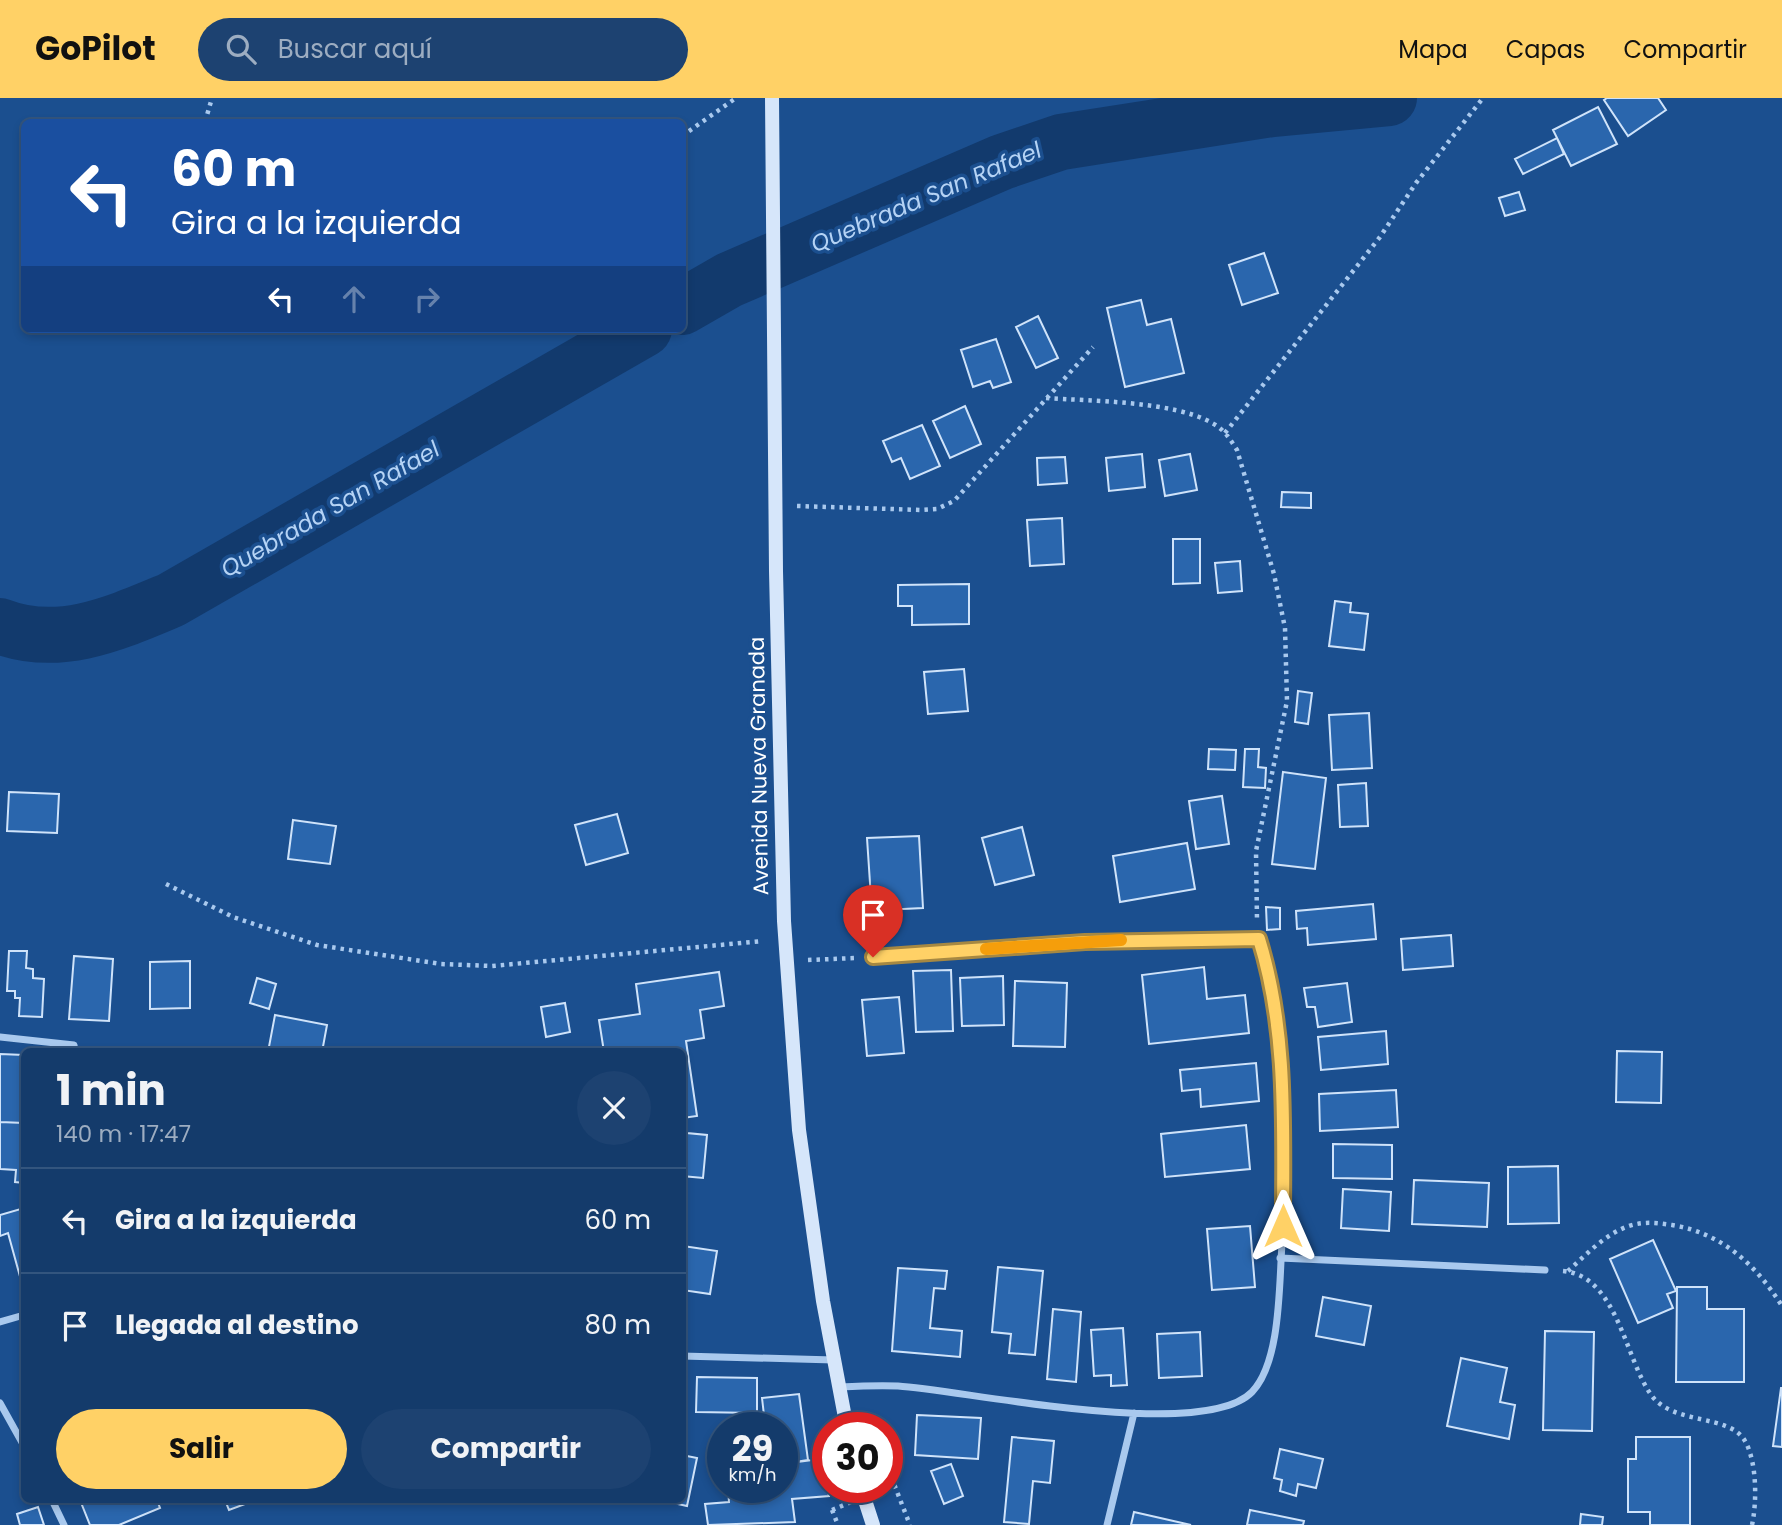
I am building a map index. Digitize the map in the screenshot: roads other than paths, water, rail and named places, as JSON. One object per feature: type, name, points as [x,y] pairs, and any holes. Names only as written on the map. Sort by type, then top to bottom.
[{"type":"street","name":"Avenida Nueva Granada","points":[[772,105],[779,815],[786,961],[799,1130],[844,1412]]},
{"type":"street","points":[[839,1387],[900,1386],[1134,1413],[1183,1413],[1214,1409],[1238,1401],[1252,1392],[1270,1354],[1280,1258],[1283,1077],[1276,1005],[1259,939],[1085,942],[873,957]]},
{"type":"street","points":[[0,1037],[74,1045],[74,1048]]},
{"type":"street","points":[[1280,1258],[1545,1270]]},
{"type":"street","points":[[0,1322],[21,1316]]},
{"type":"street","points":[[686,1356],[834,1360]]},
{"type":"street","points":[[0,1403],[21,1441]]},
{"type":"street","points":[[1107,1525],[1134,1413]]},
{"type":"street","points":[[53,1503],[64,1525]]},
{"type":"street","points":[[866,1503],[873,1525]]},
{"type":"waterway","name":"Quebrada San Rafael","points":[[686,305],[729,280],[1002,162],[1061,142],[1272,109],[1389,98]]},
{"type":"waterway","name":"Quebrada San Rafael","points":[[0,626],[44,635],[66,634],[108,624],[171,600],[637,333]]}]
